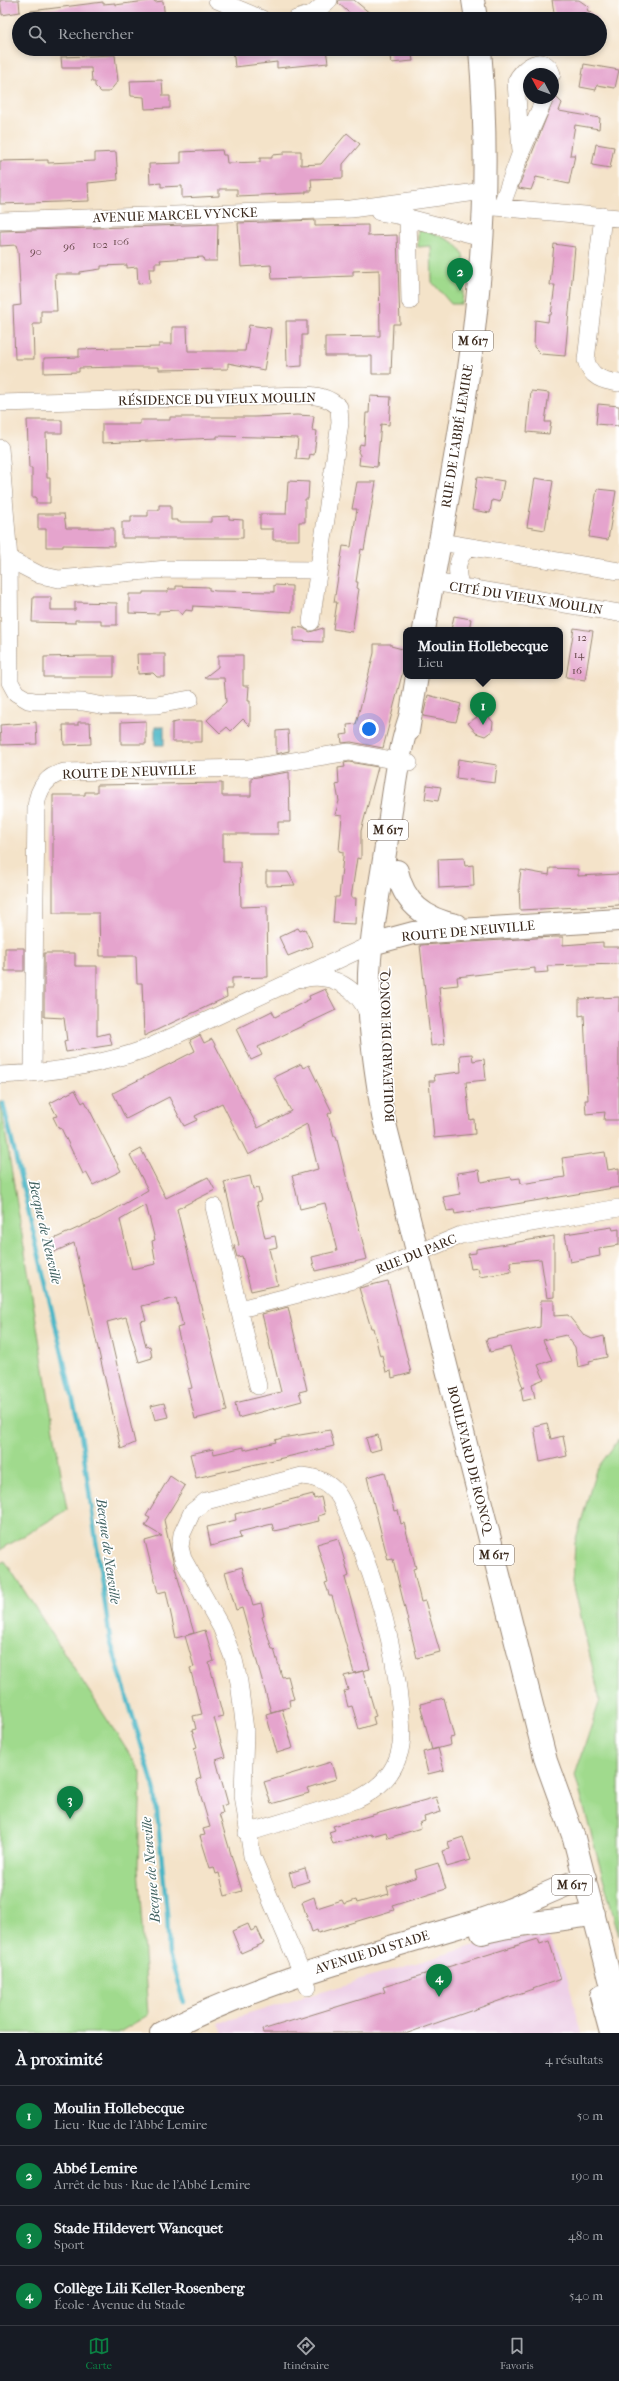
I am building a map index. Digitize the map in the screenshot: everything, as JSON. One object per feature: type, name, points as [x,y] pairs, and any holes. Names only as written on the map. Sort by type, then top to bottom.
[{"type":"main road","points":[[473,0],[475,12]]},
{"type":"main road","name":"RUE DE L'ABBÉ LEMIRE","points":[[425,627],[472,350],[482,237],[489,202],[480,56]]},
{"type":"main road","name":"M 617","points":[[380,942],[410,717],[416,679]]},
{"type":"main road","name":"M 617","points":[[380,942],[397,871],[410,781],[404,762]]},
{"type":"main road","points":[[397,871],[404,893],[417,909],[437,920],[449,924],[483,928]]},
{"type":"main road","name":"ROUTE DE NEUVILLE","points":[[380,942],[414,933],[619,920]]},
{"type":"main road","name":"BOULEVARD DE RONCQ","points":[[380,942],[369,973],[370,1017],[380,1100],[546,1761],[570,1824],[578,1881],[587,1915],[619,2014]]},
{"type":"main road","name":"BOULEVARD DE RONCQ","points":[[380,942],[388,1111],[394,1156]]},
{"type":"main road","name":"AVENUE DU STADE","points":[[161,2033],[217,2006],[305,1980],[491,1916],[578,1881]]},
{"type":"main road","points":[[305,1980],[510,1925],[587,1915]]},
{"type":"main road","name":"BOULEVARD DE RONCQ","points":[[587,1915],[611,2033]]},
{"type":"street","points":[[217,0],[245,12]]},
{"type":"street","points":[[315,12],[329,0]]},
{"type":"street","points":[[525,68],[527,66],[540,63],[549,68]]},
{"type":"street","points":[[521,152],[516,82],[523,70]]},
{"type":"street","points":[[489,202],[521,152],[542,104]]},
{"type":"street","name":"AVENUE MARCEL VYNCKE","points":[[0,221],[351,209],[489,202],[611,217]]},
{"type":"street","name":"AVENUE MARCEL VYNCKE","points":[[351,209],[408,217],[482,237]]},
{"type":"street","points":[[408,217],[410,300]]},
{"type":"street","points":[[611,217],[586,360],[591,372],[597,377],[619,383]]},
{"type":"street","name":"RÉSIDENCE DU VIEUX MOULIN","points":[[0,403],[306,395],[326,398],[339,407],[340,423],[311,622]]},
{"type":"street","points":[[0,448],[9,559],[10,675],[13,688],[21,696],[34,701],[83,702],[105,706],[157,705],[190,699]]},
{"type":"street","points":[[440,542],[619,571]]},
{"type":"street","points":[[461,587],[457,565],[461,555],[469,546]]},
{"type":"street","points":[[9,559],[40,575],[59,579],[167,569],[318,570]]},
{"type":"street","name":"CITÉ DU VIEUX MOULIN","points":[[433,582],[619,613]]},
{"type":"street","name":"ROUTE DE NEUVILLE","points":[[33,1072],[36,807],[40,790],[49,778],[64,772],[249,768],[349,752],[404,762]]},
{"type":"street","name":"ROUTE DE NEUVILLE","points":[[0,1075],[33,1072],[99,1062],[148,1048],[380,942]]},
{"type":"street","points":[[291,982],[318,977],[337,982],[354,992],[361,999],[370,1017]]},
{"type":"street","points":[[214,1207],[258,1386]]},
{"type":"street","name":"RUE DU PARC","points":[[240,1309],[353,1280],[461,1235],[619,1208]]},
{"type":"street","points":[[247,1832],[358,1799],[368,1794],[389,1776],[395,1767],[402,1743],[397,1682],[391,1643],[373,1576],[342,1500],[328,1484],[311,1476],[302,1476],[206,1501],[192,1512],[182,1534],[180,1547],[183,1559],[221,1627],[234,1660],[244,1715],[243,1796],[247,1832],[252,1856],[305,1980]]},
{"type":"shaded area","points":[[547,1936],[565,1970],[582,2033],[223,2033],[219,2023],[502,1937]]},
{"type":"green space","points":[[418,229],[436,234],[448,240],[457,246],[462,253],[465,261],[465,272],[462,304],[451,304],[432,282],[431,246],[418,247]]},
{"type":"green space","points":[[0,1100],[67,1510],[0,1550]]},
{"type":"green space","points":[[619,1439],[619,1936],[575,1775],[600,1700],[573,1582],[575,1543],[596,1470]]},
{"type":"green space","points":[[5,1561],[141,1772],[138,1866],[148,2015],[118,2033],[0,2033],[0,1564]]},
{"type":"water","points":[[155,727],[164,727],[164,745],[155,745]]},
{"type":"building","points":[[0,0],[19,0],[20,12],[12,12],[12,13],[2,15]]},
{"type":"building","points":[[154,0],[155,2],[163,1],[164,12],[31,11],[103,2],[103,4],[115,3],[115,5]]},
{"type":"building","points":[[339,0],[354,0],[369,12],[348,12],[338,3]]},
{"type":"building","points":[[552,0],[579,0],[589,7],[587,10],[590,12],[554,12]]},
{"type":"building","points":[[115,56],[118,81],[109,92],[101,92],[95,86],[95,82],[92,82],[91,68],[62,68],[61,57]]},
{"type":"building","points":[[234,56],[327,56],[328,63],[277,68],[277,62],[235,67]]},
{"type":"building","points":[[390,56],[412,56],[413,61],[391,63]]},
{"type":"building","points":[[584,64],[619,70],[615,88],[597,85],[596,90],[580,87]]},
{"type":"building","points":[[162,80],[163,96],[170,96],[170,108],[145,109],[144,97],[131,96],[130,81]]},
{"type":"building","points":[[559,100],[562,103],[559,111],[600,118],[599,129],[575,125],[570,155],[575,155],[569,184],[536,177],[531,190],[518,188],[552,104],[559,104]]},
{"type":"building","points":[[347,133],[360,144],[343,164],[343,178],[311,179],[312,191],[306,191],[306,193],[237,196],[237,189],[219,189],[219,196],[182,198],[182,186],[161,187],[161,183],[150,184],[149,164],[181,163],[181,152],[222,150],[223,155],[226,155],[227,163],[260,162],[260,158],[272,158],[272,155],[284,154],[284,151],[301,151],[301,165],[321,164]]},
{"type":"building","points":[[596,144],[614,147],[610,168],[592,165]]},
{"type":"building","points":[[116,152],[118,180],[88,183],[89,201],[0,204],[0,161],[48,160],[48,163],[95,161],[95,153]]},
{"type":"building","points":[[315,220],[315,226],[368,225],[368,236],[397,235],[400,324],[393,324],[391,374],[372,374],[372,356],[325,356],[325,337],[380,336],[379,270],[353,271],[353,276],[272,279],[271,265],[241,267],[238,223]]},
{"type":"building","points":[[218,224],[217,261],[204,261],[203,257],[160,260],[161,263],[155,263],[155,269],[149,269],[150,283],[138,284],[137,267],[127,268],[127,265],[101,266],[101,269],[80,272],[80,274],[55,274],[57,311],[41,311],[41,324],[33,324],[34,359],[15,359],[13,306],[21,305],[18,251],[16,245],[0,246],[0,231]]},
{"type":"building","points":[[554,244],[575,247],[565,356],[541,354],[534,347],[535,320],[548,322],[549,315],[551,315],[555,285],[550,285]]},
{"type":"building","points":[[286,321],[307,321],[307,335],[302,335],[302,366],[287,367]]},
{"type":"building","points":[[249,325],[271,328],[264,370],[228,363],[228,369],[159,370],[159,367],[119,367],[79,368],[79,372],[44,373],[44,358],[79,357],[79,349],[159,347],[159,344],[172,344],[172,327],[187,327],[188,351],[245,351]]},
{"type":"building","points":[[531,391],[549,393],[545,422],[551,422],[549,434],[527,432]]},
{"type":"building","points":[[370,396],[391,397],[389,425],[381,424],[377,467],[359,465],[360,455],[358,452],[360,444],[364,445],[366,413],[369,413]]},
{"type":"building","points":[[598,404],[619,406],[619,426],[596,424]]},
{"type":"building","points":[[297,415],[314,416],[312,430],[317,431],[314,455],[310,454],[309,460],[296,459],[298,438],[217,436],[217,438],[102,443],[102,424],[140,424],[140,420],[170,420],[170,417],[255,417]]},
{"type":"building","points":[[27,420],[62,420],[62,433],[46,433],[47,478],[50,478],[50,503],[36,503],[36,497],[32,497],[32,468],[29,468]]},
{"type":"building","points":[[477,477],[504,481],[500,502],[492,500],[490,513],[472,510]]},
{"type":"building","points":[[535,478],[553,481],[545,530],[527,527]]},
{"type":"building","points":[[288,481],[309,482],[308,499],[305,499],[305,522],[299,522],[299,540],[273,540],[273,529],[260,529],[260,514],[286,514]]},
{"type":"building","points":[[357,482],[376,482],[364,550],[361,549],[356,582],[358,582],[357,588],[359,589],[352,632],[333,629],[337,602],[334,602],[343,546],[351,547],[357,509],[352,509]]},
{"type":"building","points":[[597,489],[616,491],[608,540],[589,537]]},
{"type":"building","points":[[159,505],[171,505],[171,520],[178,520],[178,522],[211,522],[211,517],[229,516],[229,519],[243,520],[243,538],[122,538],[122,522],[131,522],[131,516],[148,516],[148,510],[159,510]]},
{"type":"building","points":[[38,514],[64,514],[66,528],[114,528],[114,546],[63,545],[63,547],[46,547],[46,529],[38,529]]},
{"type":"building","points":[[274,585],[292,586],[292,612],[193,606],[192,611],[186,610],[182,615],[178,610],[159,611],[159,614],[129,613],[129,594],[143,594],[143,592],[168,592],[168,589],[176,589],[176,586],[209,587],[209,590],[216,591],[274,592]]},
{"type":"building","points":[[33,597],[51,597],[51,610],[75,610],[75,602],[117,603],[117,625],[101,625],[101,620],[75,620],[75,623],[32,622]]},
{"type":"building","points":[[454,616],[471,619],[470,627],[452,627]]},
{"type":"building","points":[[294,627],[303,628],[310,632],[323,628],[323,642],[294,641]]},
{"type":"building","points":[[574,628],[593,631],[585,680],[566,677]]},
{"type":"building","points":[[374,644],[391,644],[391,646],[403,649],[403,671],[383,748],[351,742],[342,743],[341,735],[348,734],[347,725],[356,724],[374,653]]},
{"type":"building","points":[[137,654],[165,654],[165,677],[157,677],[153,673],[138,674]]},
{"type":"building","points":[[218,655],[243,655],[243,686],[249,686],[248,701],[250,701],[250,726],[243,719],[231,731],[227,727],[220,733],[207,720],[226,702],[224,678],[204,678],[218,667]]},
{"type":"building","points":[[114,656],[114,677],[44,677],[44,657]]},
{"type":"building","points":[[428,695],[461,704],[456,722],[423,716]]},
{"type":"building","points":[[480,715],[488,716],[493,722],[492,731],[485,736],[476,733],[468,723]]},
{"type":"building","points":[[146,721],[146,744],[121,744],[121,722]]},
{"type":"building","points":[[182,721],[202,721],[202,742],[172,742],[172,723]]},
{"type":"building","points":[[36,722],[37,744],[1,745],[0,725]]},
{"type":"building","points":[[78,722],[90,722],[91,744],[64,745],[63,725],[78,725]]},
{"type":"building","points":[[288,730],[289,751],[276,754],[276,731]]},
{"type":"building","points":[[458,759],[497,765],[495,783],[456,778]]},
{"type":"building","points":[[349,762],[378,767],[361,831],[361,859],[357,858],[351,898],[356,898],[355,924],[333,923],[335,897],[339,897],[343,857],[343,852],[339,851],[342,816],[335,815],[339,801],[336,785],[339,784],[338,768],[345,767],[344,763]]},
{"type":"building","points":[[289,772],[290,822],[278,822],[278,834],[223,834],[223,862],[240,862],[241,907],[267,906],[268,977],[232,978],[232,989],[226,989],[227,997],[144,1036],[142,983],[137,983],[136,956],[100,956],[99,913],[53,913],[53,795],[85,795],[85,792],[97,792],[97,785],[222,783],[222,796],[251,796],[251,778]]},
{"type":"building","points":[[427,785],[441,787],[438,801],[425,799]]},
{"type":"building","points":[[464,858],[465,866],[473,865],[474,886],[439,888],[438,859]]},
{"type":"building","points":[[550,868],[578,869],[578,876],[619,874],[619,905],[520,910],[519,885],[521,870],[549,875]]},
{"type":"building","points":[[266,872],[288,872],[295,885],[266,886]]},
{"type":"building","points":[[298,928],[300,931],[305,929],[313,946],[288,956],[279,937]]},
{"type":"building","points":[[563,937],[563,945],[603,942],[603,947],[619,947],[619,964],[547,966],[548,972],[535,973],[535,968],[457,977],[458,985],[439,987],[445,1044],[431,1046],[420,945]]},
{"type":"building","points":[[5,948],[24,948],[24,971],[5,971]]},
{"type":"building","points":[[44,953],[75,953],[75,966],[97,966],[97,1036],[109,1033],[112,1045],[66,1052],[64,1042],[67,1041],[64,1018],[44,1017]]},
{"type":"building","points":[[325,989],[336,1010],[258,1047],[262,1055],[251,1060],[236,1029],[272,1011],[275,1017],[310,999],[309,996]]},
{"type":"building","points":[[619,997],[619,1120],[604,1120],[605,1112],[586,1114],[585,1100],[588,1100],[584,1015],[579,1016],[579,999]]},
{"type":"building","points":[[200,1035],[204,1043],[212,1039],[258,1128],[291,1111],[274,1077],[301,1064],[303,1068],[309,1065],[332,1112],[328,1114],[334,1136],[336,1136],[367,1259],[315,1271],[312,1257],[337,1251],[325,1203],[300,1209],[292,1176],[318,1169],[307,1124],[248,1155],[222,1103],[195,1116],[197,1120],[184,1126],[169,1097],[126,1119],[113,1093],[195,1051],[190,1040]]},
{"type":"building","points":[[472,1054],[473,1061],[484,1059],[486,1080],[466,1082],[470,1120],[474,1119],[475,1134],[434,1138],[429,1081],[435,1081],[434,1075],[461,1072],[460,1055]]},
{"type":"building","points":[[75,1090],[82,1103],[85,1101],[121,1171],[93,1185],[86,1172],[83,1174],[61,1128],[59,1129],[53,1117],[57,1116],[50,1103]]},
{"type":"building","points":[[141,1149],[166,1198],[208,1177],[215,1190],[177,1209],[227,1411],[195,1419],[188,1389],[192,1388],[177,1328],[183,1326],[176,1298],[142,1306],[146,1320],[140,1321],[146,1347],[150,1346],[152,1358],[139,1362],[126,1317],[107,1322],[135,1443],[121,1449],[74,1243],[52,1253],[47,1242],[100,1218],[148,1190],[130,1155]],"holes":[[[146,1205],[155,1240],[152,1241],[156,1264],[132,1269],[120,1220]]]},
{"type":"building","points":[[605,1152],[608,1170],[619,1168],[619,1187],[455,1214],[454,1210],[447,1211],[443,1197],[460,1194],[457,1173],[479,1170],[481,1182],[511,1177],[512,1179],[520,1178],[521,1184],[565,1177],[562,1158]]},
{"type":"building","points":[[250,1176],[253,1189],[258,1188],[261,1201],[257,1202],[265,1238],[275,1236],[277,1247],[269,1249],[278,1285],[251,1291],[242,1256],[237,1257],[234,1246],[239,1245],[224,1182]]},
{"type":"building","points":[[612,1227],[613,1230],[619,1229],[619,1245],[599,1248],[600,1256],[570,1262],[565,1234]]},
{"type":"building","points":[[554,1236],[554,1297],[547,1298],[541,1259],[510,1262],[511,1272],[480,1277],[478,1268],[471,1269],[468,1254],[476,1253],[476,1249]]},
{"type":"building","points":[[388,1281],[411,1373],[392,1378],[391,1371],[386,1372],[382,1355],[380,1356],[373,1328],[371,1328],[359,1288]]},
{"type":"building","points":[[541,1300],[554,1300],[554,1316],[568,1315],[584,1335],[592,1339],[604,1336],[607,1357],[589,1361],[590,1364],[578,1367],[575,1347],[566,1335],[543,1340],[552,1360],[538,1365],[544,1379],[532,1384],[535,1398],[523,1401],[521,1389],[523,1388],[519,1377],[521,1376],[510,1347],[490,1352],[486,1339],[540,1327]]},
{"type":"building","points":[[288,1307],[307,1390],[299,1392],[302,1401],[238,1418],[235,1403],[281,1392],[262,1314]]},
{"type":"building","points":[[164,1403],[168,1417],[155,1420],[151,1406]]},
{"type":"building","points":[[547,1423],[551,1439],[563,1436],[567,1456],[540,1462],[534,1426]]},
{"type":"building","points":[[330,1430],[334,1446],[196,1478],[190,1454],[213,1449],[214,1454],[244,1447],[244,1450],[276,1442],[275,1440],[282,1438]]},
{"type":"building","points":[[378,1435],[381,1449],[370,1452],[366,1438]]},
{"type":"building","points":[[385,1472],[394,1511],[398,1510],[401,1524],[404,1523],[416,1568],[413,1569],[421,1602],[425,1601],[440,1652],[417,1658],[393,1559],[388,1560],[367,1477]]},
{"type":"building","points":[[170,1476],[185,1486],[164,1520],[173,1561],[194,1633],[176,1638],[166,1591],[158,1593],[145,1541],[162,1536],[145,1526],[150,1518],[146,1516]]},
{"type":"building","points":[[313,1494],[314,1499],[321,1497],[325,1514],[318,1516],[319,1521],[274,1531],[272,1524],[239,1532],[241,1538],[211,1546],[207,1527],[236,1520],[235,1514]]},
{"type":"building","points":[[338,1538],[349,1576],[345,1578],[370,1669],[354,1673],[332,1596],[329,1596],[325,1583],[328,1582],[317,1544]]},
{"type":"building","points":[[242,1567],[253,1605],[261,1603],[264,1616],[262,1617],[272,1649],[274,1649],[282,1677],[288,1676],[294,1699],[289,1700],[290,1707],[271,1712],[242,1608],[236,1610],[225,1572]]},
{"type":"building","points":[[205,1630],[214,1661],[209,1663],[223,1716],[214,1718],[225,1757],[216,1760],[228,1804],[221,1806],[223,1813],[219,1814],[242,1891],[225,1896],[219,1873],[216,1874],[214,1867],[210,1868],[200,1836],[205,1835],[203,1829],[210,1827],[196,1780],[201,1778],[194,1748],[197,1747],[192,1730],[196,1729],[193,1716],[202,1714],[190,1668],[194,1667],[185,1636]]},
{"type":"building","points":[[363,1671],[376,1716],[373,1717],[375,1724],[359,1729],[352,1706],[348,1707],[344,1691],[348,1690],[344,1676]]},
{"type":"building","points":[[444,1698],[454,1737],[450,1738],[451,1745],[432,1750],[420,1704]]},
{"type":"building","points":[[282,1709],[293,1748],[277,1753],[266,1714]]},
{"type":"building","points":[[438,1748],[444,1770],[428,1774],[423,1752]]},
{"type":"building","points":[[331,1762],[336,1779],[307,1788],[309,1793],[271,1804],[264,1782]]},
{"type":"building","points":[[436,1797],[441,1812],[424,1817],[425,1821],[419,1823],[421,1828],[388,1838],[386,1832],[372,1836],[371,1834],[333,1844],[329,1832],[335,1830],[333,1826]]},
{"type":"building","points":[[463,1837],[471,1860],[447,1867],[442,1851],[450,1849],[448,1842]]},
{"type":"building","points":[[438,1863],[446,1889],[392,1906],[394,1910],[318,1933],[317,1930],[312,1932],[302,1902],[314,1897],[317,1908],[342,1900],[344,1904],[356,1900],[357,1903],[389,1894],[387,1887],[417,1877],[415,1870]]},
{"type":"building","points":[[305,1868],[309,1881],[293,1886],[289,1873]]},
{"type":"building","points":[[248,1924],[251,1931],[257,1928],[264,1943],[241,1953],[232,1931]]},
{"type":"building","points":[[538,1939],[540,1944],[549,1941],[561,1979],[408,2033],[263,2033],[262,2030],[385,1992],[383,1987]]},
{"type":"waterway","name":"Becque de Neuville","points":[[3,1103],[81,1434],[110,1640],[155,1791],[167,1913],[169,1955],[184,2002]]},
{"type":"place","name":"Abbé Lemire","points":[[460,291]]},
{"type":"place","name":"Moulin Hollebecque","points":[[483,725]]},
{"type":"place","name":"Stade Hildevert Wancquet","points":[[70,1819]]},
{"type":"place","name":"Collège Lili Keller-Rosenberg","points":[[439,1997]]}]
